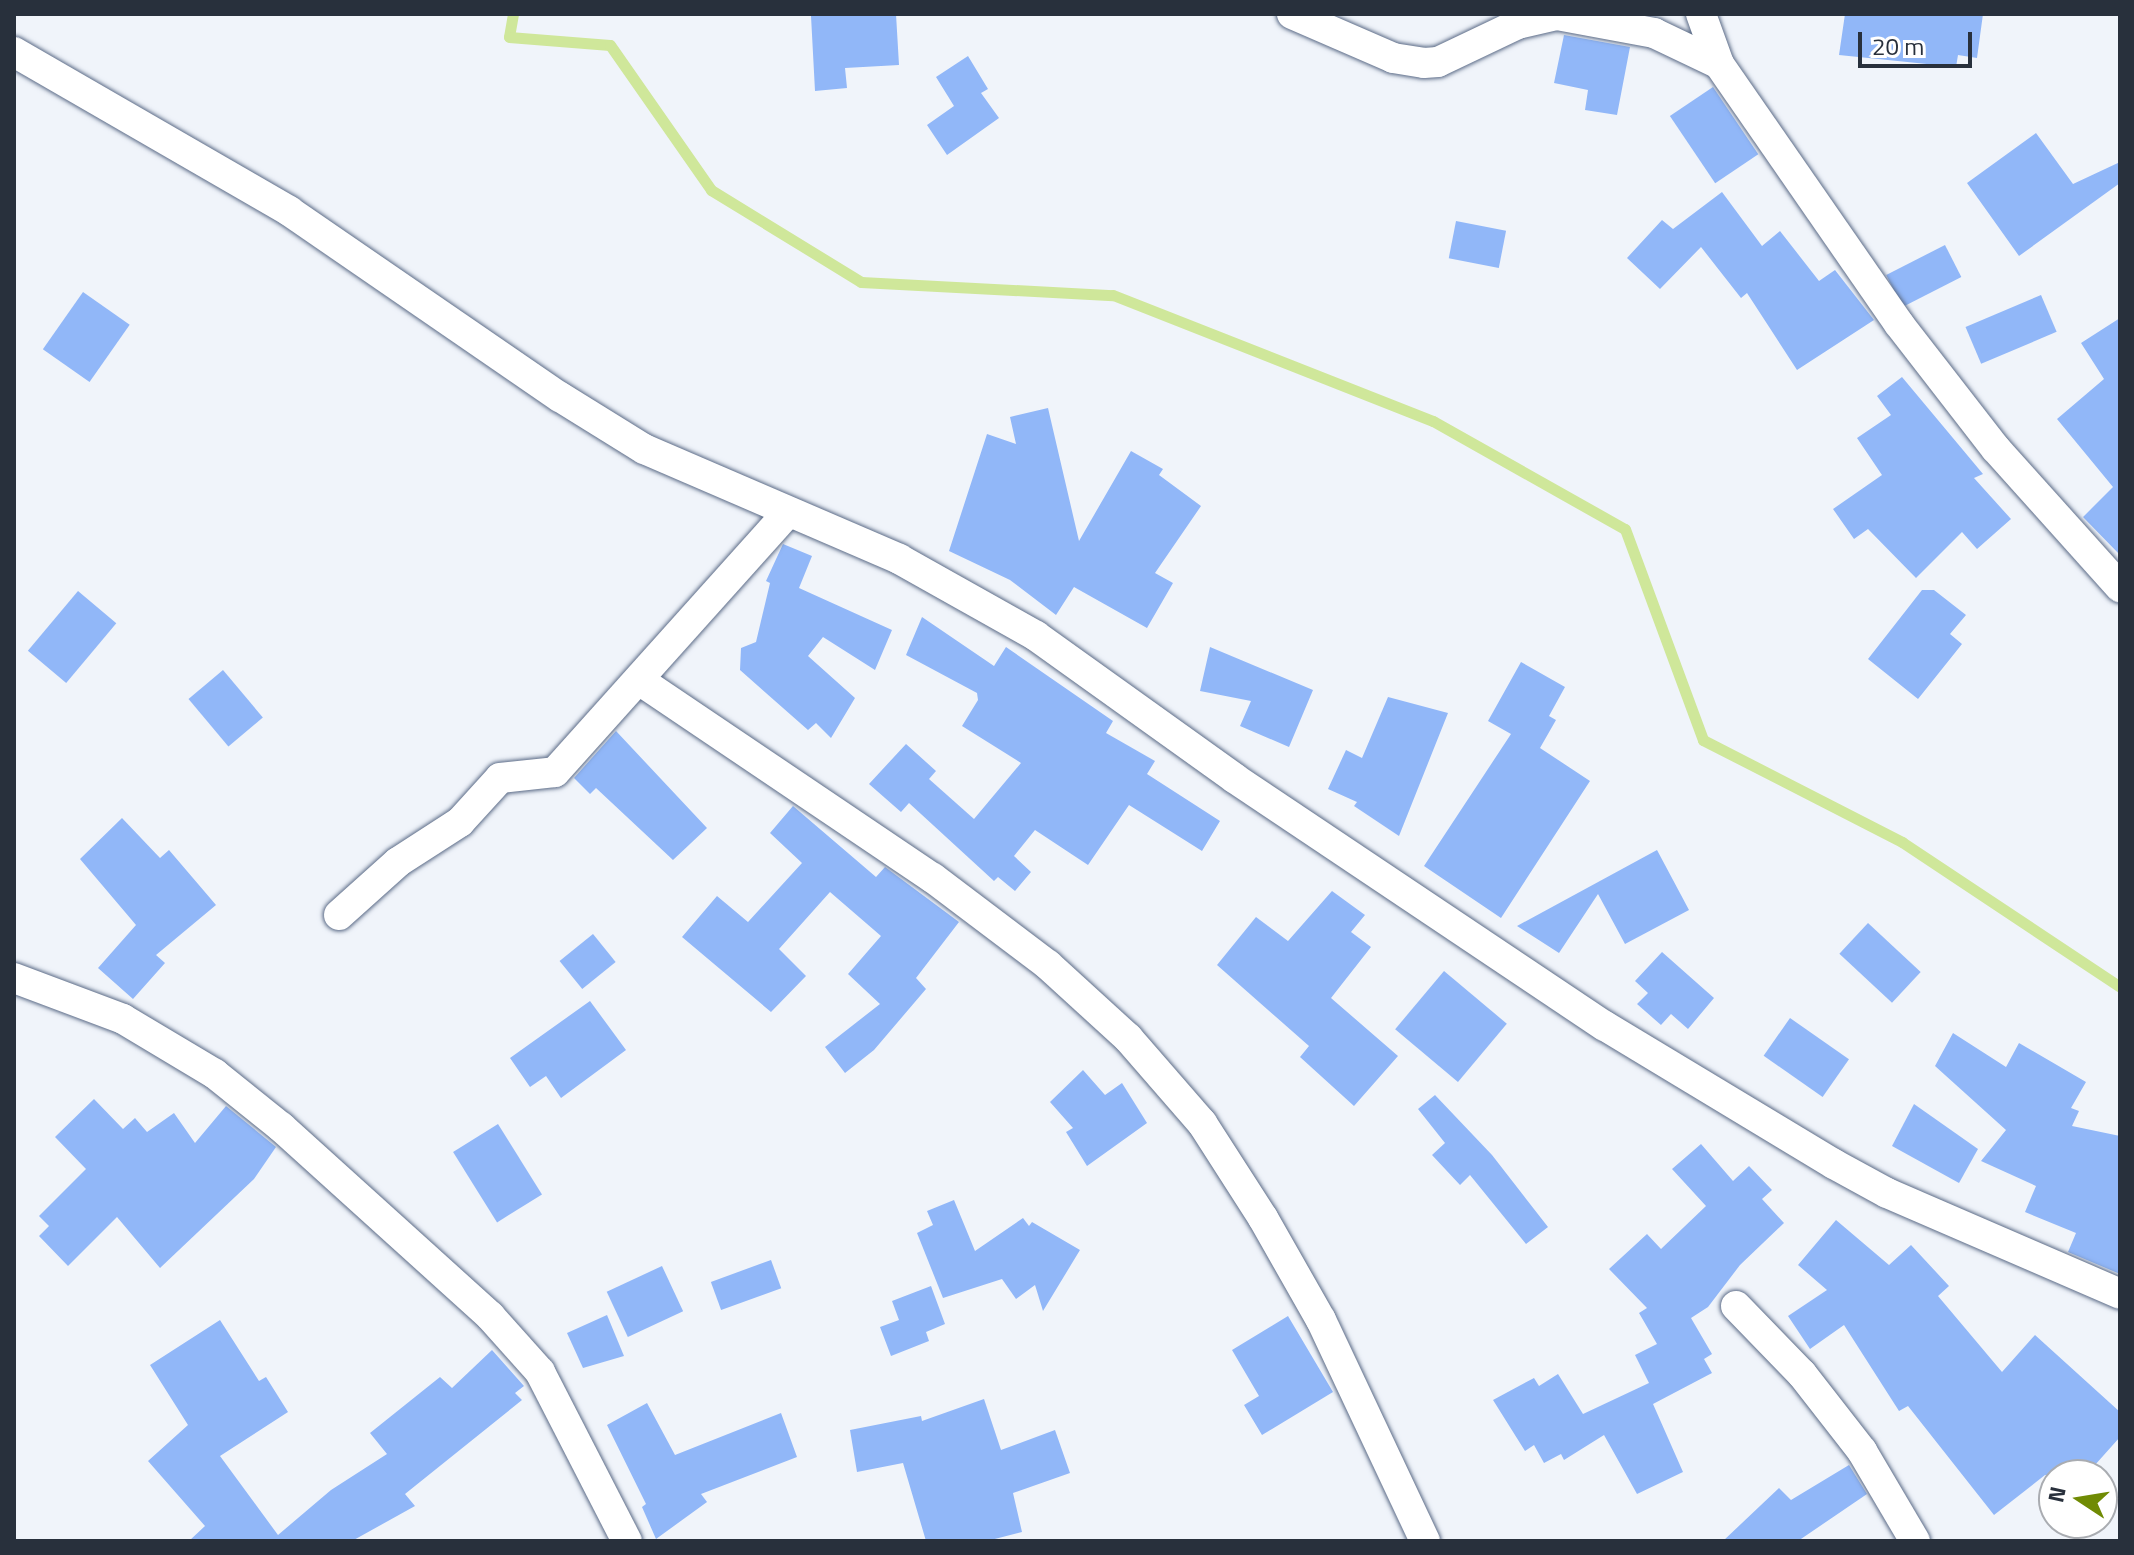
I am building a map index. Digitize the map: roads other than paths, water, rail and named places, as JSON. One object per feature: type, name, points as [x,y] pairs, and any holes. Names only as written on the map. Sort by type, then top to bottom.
[{"type":"street","points":[[1292,14],[1393,58],[1424,63],[1438,62],[1518,24],[1557,15],[1654,33],[1719,64]]},
{"type":"street","points":[[1701,14],[1719,64],[1916,347],[1996,449],[2120,587]]},
{"type":"street","points":[[14,52],[289,211],[560,397],[644,449],[899,559],[1036,636],[1234,778],[1605,1026],[1834,1164],[1887,1193],[2120,1294]]},
{"type":"street","points":[[339,915],[398,862],[460,822],[500,778],[555,772],[787,513]]},
{"type":"street","points":[[639,680],[933,878],[1048,965],[1128,1038],[1202,1123],[1263,1218],[1327,1333],[1425,1541]]},
{"type":"street","points":[[14,978],[82,999],[215,1074],[281,1127],[490,1316],[540,1372],[627,1541]]},
{"type":"street","points":[[1736,1306],[1802,1374],[1862,1451],[1915,1541]]},
{"type":"waterway","points":[[513,14],[509,37],[610,45],[711,190],[861,282],[1113,295],[1433,421],[1625,529],[1703,740],[1902,842],[2120,987]]}]
